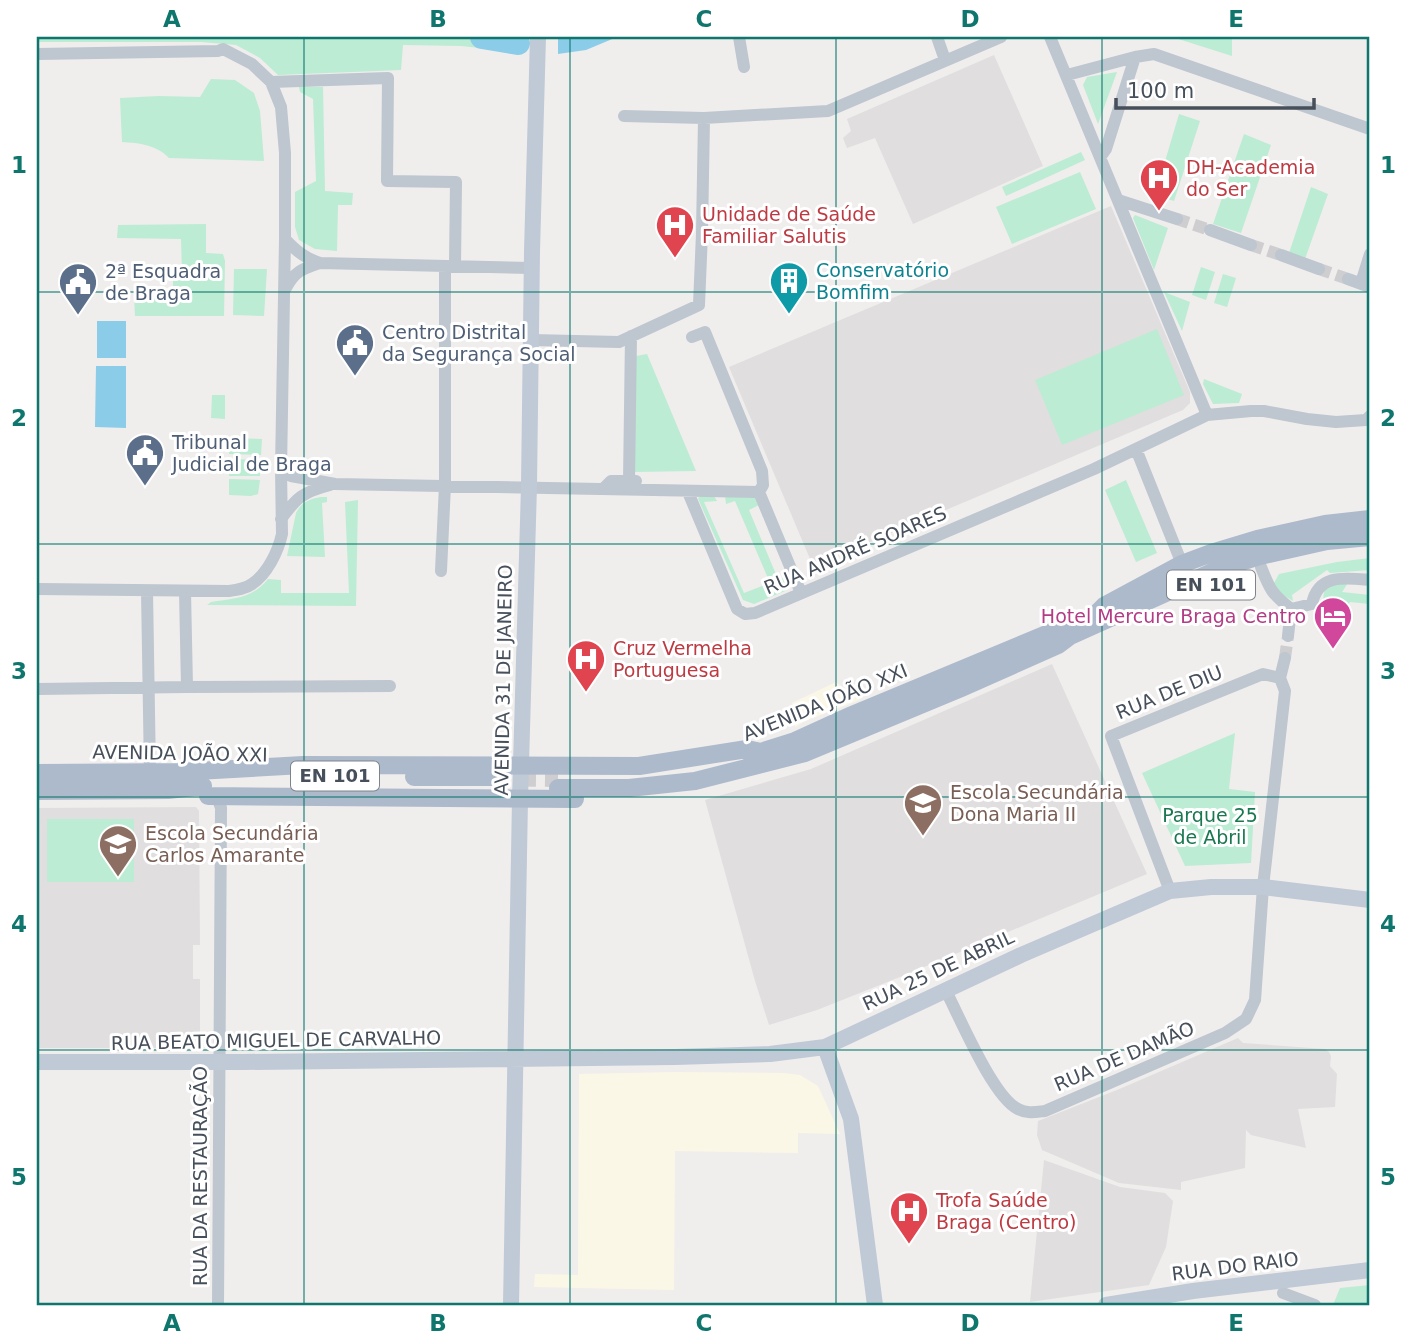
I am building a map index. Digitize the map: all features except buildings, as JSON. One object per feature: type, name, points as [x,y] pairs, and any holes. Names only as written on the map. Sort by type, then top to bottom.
[{"type":"main road","name":"AVENIDA 31 DE JANEIRO","points":[[512,1305],[520,799],[538,37]]},
{"type":"main road","name":"AVENIDA JOÃO XXI","points":[[1095,615],[1104,606],[1182,564],[1257,539],[1325,524],[1370,519]]},
{"type":"main road","name":"AVENIDA JOÃO XXI","points":[[1370,529],[1326,534],[1259,548],[1217,562],[795,741],[761,752],[693,771],[558,783],[629,788],[695,781],[805,753],[959,689],[1219,569],[1260,556],[1327,541],[1370,537]]},
{"type":"main road","name":"AVENIDA JOÃO XXI","points":[[1058,645],[1073,644],[1224,579],[1261,567],[1328,552],[1370,548]]},
{"type":"main road","points":[[179,772],[303,765],[639,766],[747,749],[761,752]]},
{"type":"main road","points":[[208,792],[629,799],[699,790],[756,778],[805,753]]},
{"type":"main road","name":"AVENIDA JOÃO XXI","points":[[37,773],[179,772],[491,781],[208,792],[37,791]]},
{"type":"main road","name":"RUA 25 DE ABRIL","points":[[516,1058],[736,1056],[825,1047],[1021,955],[1170,891],[1211,887],[1263,887],[1370,900]]},
{"type":"main road","points":[[825,1047],[851,1119],[875,1305]]},
{"type":"main road","name":"RUA BEATO MIGUEL DE CARVALHO","points":[[37,1062],[516,1058]]},
{"type":"main road","name":"RUA DO RAIO","points":[[1106,1305],[1370,1270]]},
{"type":"street","points":[[739,37],[744,67]]},
{"type":"street","points":[[937,37],[945,60]]},
{"type":"street","points":[[624,116],[704,118],[828,111],[1001,37]]},
{"type":"street","points":[[1050,37],[1208,415]]},
{"type":"street","points":[[37,54],[223,49],[251,64],[271,82],[282,107],[285,239],[282,534],[272,561],[253,584],[229,591],[37,589]]},
{"type":"street","points":[[1067,75],[1154,54],[1370,129]]},
{"type":"street","points":[[1101,156],[1106,149],[1135,57]]},
{"type":"street","points":[[271,82],[388,78],[387,181],[456,182],[450,266],[441,571]]},
{"type":"street","points":[[531,340],[619,342],[699,305],[704,118]]},
{"type":"street","points":[[1118,200],[1177,219]]},
{"type":"street","points":[[1210,230],[1251,245]]},
{"type":"street","points":[[285,239],[307,258],[320,264]]},
{"type":"street","points":[[1360,283],[1370,254]]},
{"type":"street","points":[[1281,256],[1319,269]]},
{"type":"street","points":[[284,291],[293,276],[302,269],[320,264],[531,268]]},
{"type":"street","points":[[692,337],[705,332],[762,471],[759,492],[801,593]]},
{"type":"street","points":[[629,481],[631,336]]},
{"type":"street","name":"RUA ANDRÉ SOARES","points":[[688,492],[737,609],[745,614],[755,613],[1094,469],[1208,415],[1265,411],[1336,422],[1366,420],[1370,416]]},
{"type":"street","points":[[1136,449],[1182,564]]},
{"type":"street","points":[[281,470],[291,476],[335,484],[759,492]]},
{"type":"street","points":[[603,489],[611,481],[629,481],[649,482],[657,491]]},
{"type":"street","points":[[281,519],[294,501],[303,494],[335,484]]},
{"type":"street","points":[[1261,567],[1274,596],[1291,609]]},
{"type":"street","points":[[1291,609],[1312,604],[1314,594],[1329,580],[1342,577],[1370,580]]},
{"type":"street","points":[[147,591],[150,772]]},
{"type":"street","points":[[185,592],[187,687]]},
{"type":"street","points":[[1288,636],[1291,609]]},
{"type":"street","points":[[1263,887],[1285,691],[1280,678],[1285,658]]},
{"type":"street","name":"RUA DE DIU","points":[[1170,891],[1111,736],[1263,674],[1280,678]]},
{"type":"street","points":[[37,689],[390,686]]},
{"type":"street","name":"RUA DA RESTAURAÇÃO","points":[[208,792],[221,808],[218,1305]]},
{"type":"street","name":"RUA DE DAMÃO","points":[[946,991],[995,1086],[1017,1109],[1031,1113],[1045,1111],[1224,1033],[1246,1019],[1255,1000],[1263,887]]},
{"type":"street","points":[[1283,1293],[1315,1305]]},
{"type":"shaded area","points":[[994,55],[1043,166],[913,224],[875,138],[847,148],[843,138],[851,131],[847,119]]},
{"type":"shaded area","points":[[1111,206],[1190,392],[1190,403],[1183,410],[813,566],[729,367]]},
{"type":"shaded area","name":"Escola Secundária Dona Maria II","points":[[1052,664],[1147,874],[905,975],[817,1010],[769,1025],[705,800],[811,769]]},
{"type":"shaded area","points":[[836,682],[860,700],[795,727],[792,703]]},
{"type":"shaded area","name":"Escola Secundária Carlos Amarante","points":[[196,807],[199,811],[200,945],[193,945],[193,979],[200,979],[199,1048],[37,1048],[37,808]]},
{"type":"shaded area","points":[[1238,1038],[1243,1043],[1325,1049],[1329,1052],[1330,1066],[1337,1074],[1335,1107],[1298,1109],[1306,1148],[1251,1135],[1246,1130],[1245,1168],[1181,1182],[1181,1190],[1119,1183],[1042,1150],[1037,1135],[1038,1121]]},
{"type":"shaded area","points":[[675,1072],[800,1075],[818,1086],[840,1134],[798,1133],[798,1153],[675,1151],[674,1290],[534,1287],[535,1274],[578,1275],[579,1074]]},
{"type":"shaded area","points":[[1044,1160],[1120,1187],[1165,1193],[1173,1201],[1166,1247],[1149,1285],[1030,1302]]},
{"type":"green space","points":[[37,37],[518,37],[518,52],[461,46],[403,45],[401,70],[278,75],[260,58],[236,45],[201,42],[37,42]]},
{"type":"green space","points":[[1172,37],[1232,37],[1232,56]]},
{"type":"green space","points":[[1117,72],[1098,124],[1083,85],[1087,77]]},
{"type":"green space","points":[[211,79],[235,80],[254,93],[260,111],[264,161],[169,158],[153,147],[122,142],[120,98],[200,97]]},
{"type":"green space","points":[[299,87],[323,87],[325,191],[353,193],[352,205],[338,205],[337,251],[315,249],[299,240],[295,227],[295,192],[316,181],[313,99],[300,92]]},
{"type":"green space","points":[[1179,114],[1200,121],[1174,201],[1155,195]]},
{"type":"green space","points":[[1244,134],[1271,145],[1241,233],[1213,224]]},
{"type":"green space","points":[[1081,152],[1085,160],[1006,196],[1002,187]]},
{"type":"green space","points":[[1080,172],[1096,209],[1012,244],[996,207]]},
{"type":"green space","points":[[1311,187],[1328,194],[1305,259],[1289,253]]},
{"type":"green space","points":[[1135,215],[1168,228],[1154,270],[1133,218]]},
{"type":"green space","points":[[206,224],[206,253],[223,254],[225,261],[224,316],[135,316],[134,295],[173,295],[173,276],[182,274],[181,239],[117,238],[118,225]]},
{"type":"green space","points":[[1201,267],[1215,272],[1206,300],[1192,295]]},
{"type":"green space","points":[[234,269],[267,269],[264,316],[233,315]]},
{"type":"green space","points":[[1223,274],[1236,278],[1227,307],[1214,303]]},
{"type":"green space","points":[[1164,292],[1190,302],[1182,331]]},
{"type":"green space","points":[[1157,329],[1184,395],[1062,445],[1035,380]]},
{"type":"green space","points":[[647,354],[696,471],[633,472],[636,356]]},
{"type":"green space","points":[[1204,379],[1242,394],[1239,403],[1213,404],[1203,384]]},
{"type":"green space","points":[[212,395],[225,395],[225,419],[211,418]]},
{"type":"green space","points":[[229,438],[262,439],[261,455],[229,454]]},
{"type":"green space","points":[[229,459],[260,460],[260,476],[229,476]]},
{"type":"green space","points":[[229,479],[260,480],[258,494],[229,495]]},
{"type":"green space","points":[[1126,480],[1157,553],[1136,562],[1105,490]]},
{"type":"green space","points":[[704,494],[714,496],[717,501],[704,502],[744,593],[770,583],[735,501],[726,504],[725,496],[753,494],[761,504],[749,510],[778,579],[791,576],[790,587],[754,604],[743,600],[699,501],[698,498]]},
{"type":"green space","points":[[327,497],[327,502],[322,503],[325,557],[287,556],[296,513],[306,502]]},
{"type":"green space","points":[[358,500],[356,606],[207,605],[249,594],[268,579],[281,580],[281,593],[349,593],[345,502]]},
{"type":"green space","points":[[1370,558],[1370,570],[1330,573],[1327,570],[1292,595],[1293,601],[1278,592],[1274,583],[1279,574]]},
{"type":"green space","points":[[1348,583],[1342,592],[1370,595],[1370,604],[1350,602],[1344,612],[1333,610],[1326,604],[1323,596],[1328,585]]},
{"type":"green space","name":"Parque 25 de Abril","points":[[1235,733],[1229,789],[1255,792],[1251,863],[1185,866],[1142,773]]},
{"type":"green space","points":[[47,819],[134,819],[134,882],[47,882]]},
{"type":"green space","points":[[1370,1285],[1370,1305],[1333,1305],[1340,1288]]},
{"type":"water","points":[[558,37],[617,37],[586,50],[558,54]]},
{"type":"water","points":[[97,321],[126,321],[126,358],[97,358]]},
{"type":"water","points":[[96,366],[126,366],[126,428],[95,427]]},
{"type":"waterway","points":[[482,37],[518,43]]},
{"type":"tunnel","points":[[1177,219],[1210,230]]},
{"type":"tunnel","points":[[1251,245],[1281,255]]},
{"type":"tunnel","points":[[1319,269],[1348,279]]},
{"type":"tunnel","points":[[1285,658],[1288,636]]},
{"type":"tunnel","points":[[491,777],[558,778]]},
{"type":"place","name":"DH-Academia do Ser","points":[[1159,212]]},
{"type":"place","name":"Unidade de Saúde Familiar Salutis","points":[[675,259]]},
{"type":"place","name":"Conservatório Bomfim","points":[[789,315]]},
{"type":"place","name":"2ª Esquadra de Braga","points":[[78,316]]},
{"type":"place","name":"Centro Distrital da Segurança Social","points":[[355,377]]},
{"type":"place","name":"Tribunal Judicial de Braga","points":[[145,487]]},
{"type":"place","name":"Hotel Mercure Braga Centro","points":[[1333,650]]},
{"type":"place","name":"Cruz Vermelha Portuguesa","points":[[586,693]]},
{"type":"place","name":"Escola Secundária Dona Maria II","points":[[923,837]]},
{"type":"place","name":"Escola Secundária Carlos Amarante","points":[[118,878]]},
{"type":"place","name":"Trofa Saúde Braga (Centro)","points":[[909,1245]]}]
